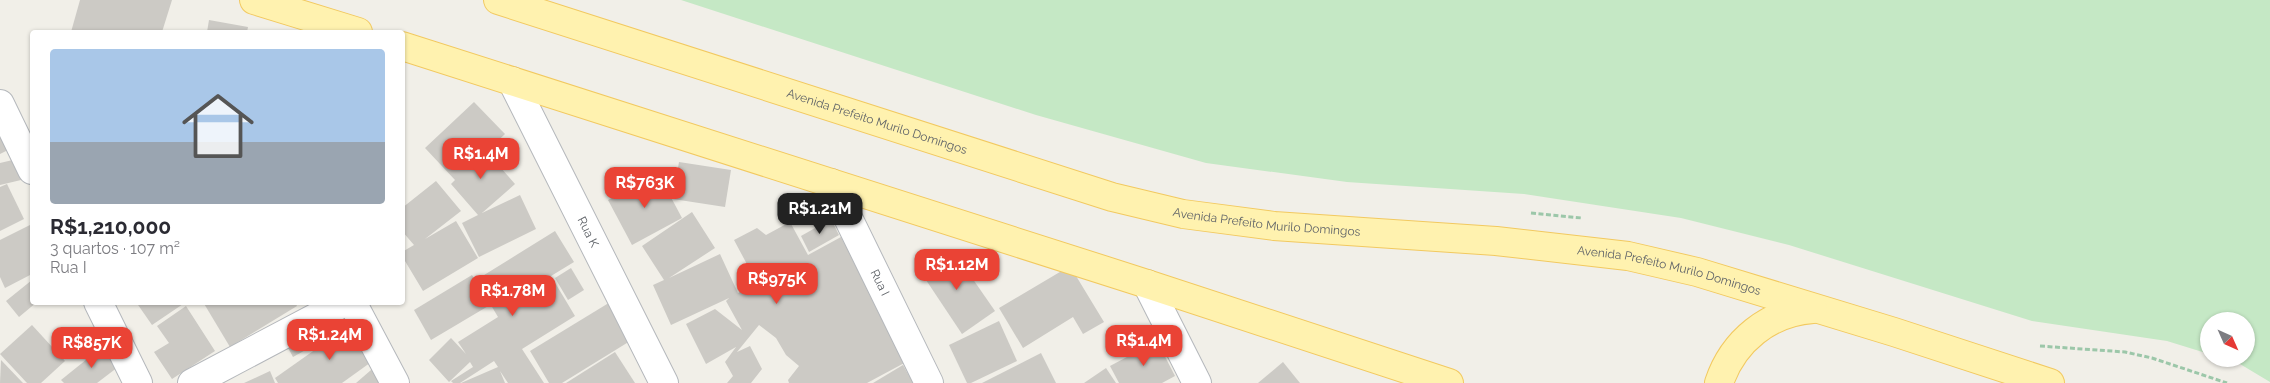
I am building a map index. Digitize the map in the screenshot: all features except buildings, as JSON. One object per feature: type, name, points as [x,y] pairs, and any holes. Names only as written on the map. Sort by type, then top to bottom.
[{"type":"main road","points":[[254,0],[352,30]]},
{"type":"main road","name":"Avenida Prefeito Murilo Domingos","points":[[498,0],[1112,197],[1183,214],[1274,226],[1496,241],[1628,256],[1697,272],[2050,383]]},
{"type":"main road","points":[[405,47],[1147,284],[1449,383]]},
{"type":"main road","points":[[1719,383],[1736,349],[1759,327],[1788,313],[1817,309]]},
{"type":"street","name":"Rua K","points":[[512,81],[664,383]]},
{"type":"street","points":[[0,104],[30,166]]},
{"type":"street","name":"Rua I","points":[[831,183],[928,383]]},
{"type":"street","points":[[1147,284],[1197,383]]},
{"type":"street","points":[[99,305],[138,383]]},
{"type":"street","points":[[192,383],[339,305]]},
{"type":"street","points":[[354,305],[395,383]]},
{"type":"green space","points":[[681,0],[2270,0],[2270,382],[2247,368],[2255,368],[2255,312],[2200,312],[2200,351],[2167,341],[2032,321],[1789,245],[1681,218],[1524,194],[1347,182],[1206,163],[1036,115]]}]
